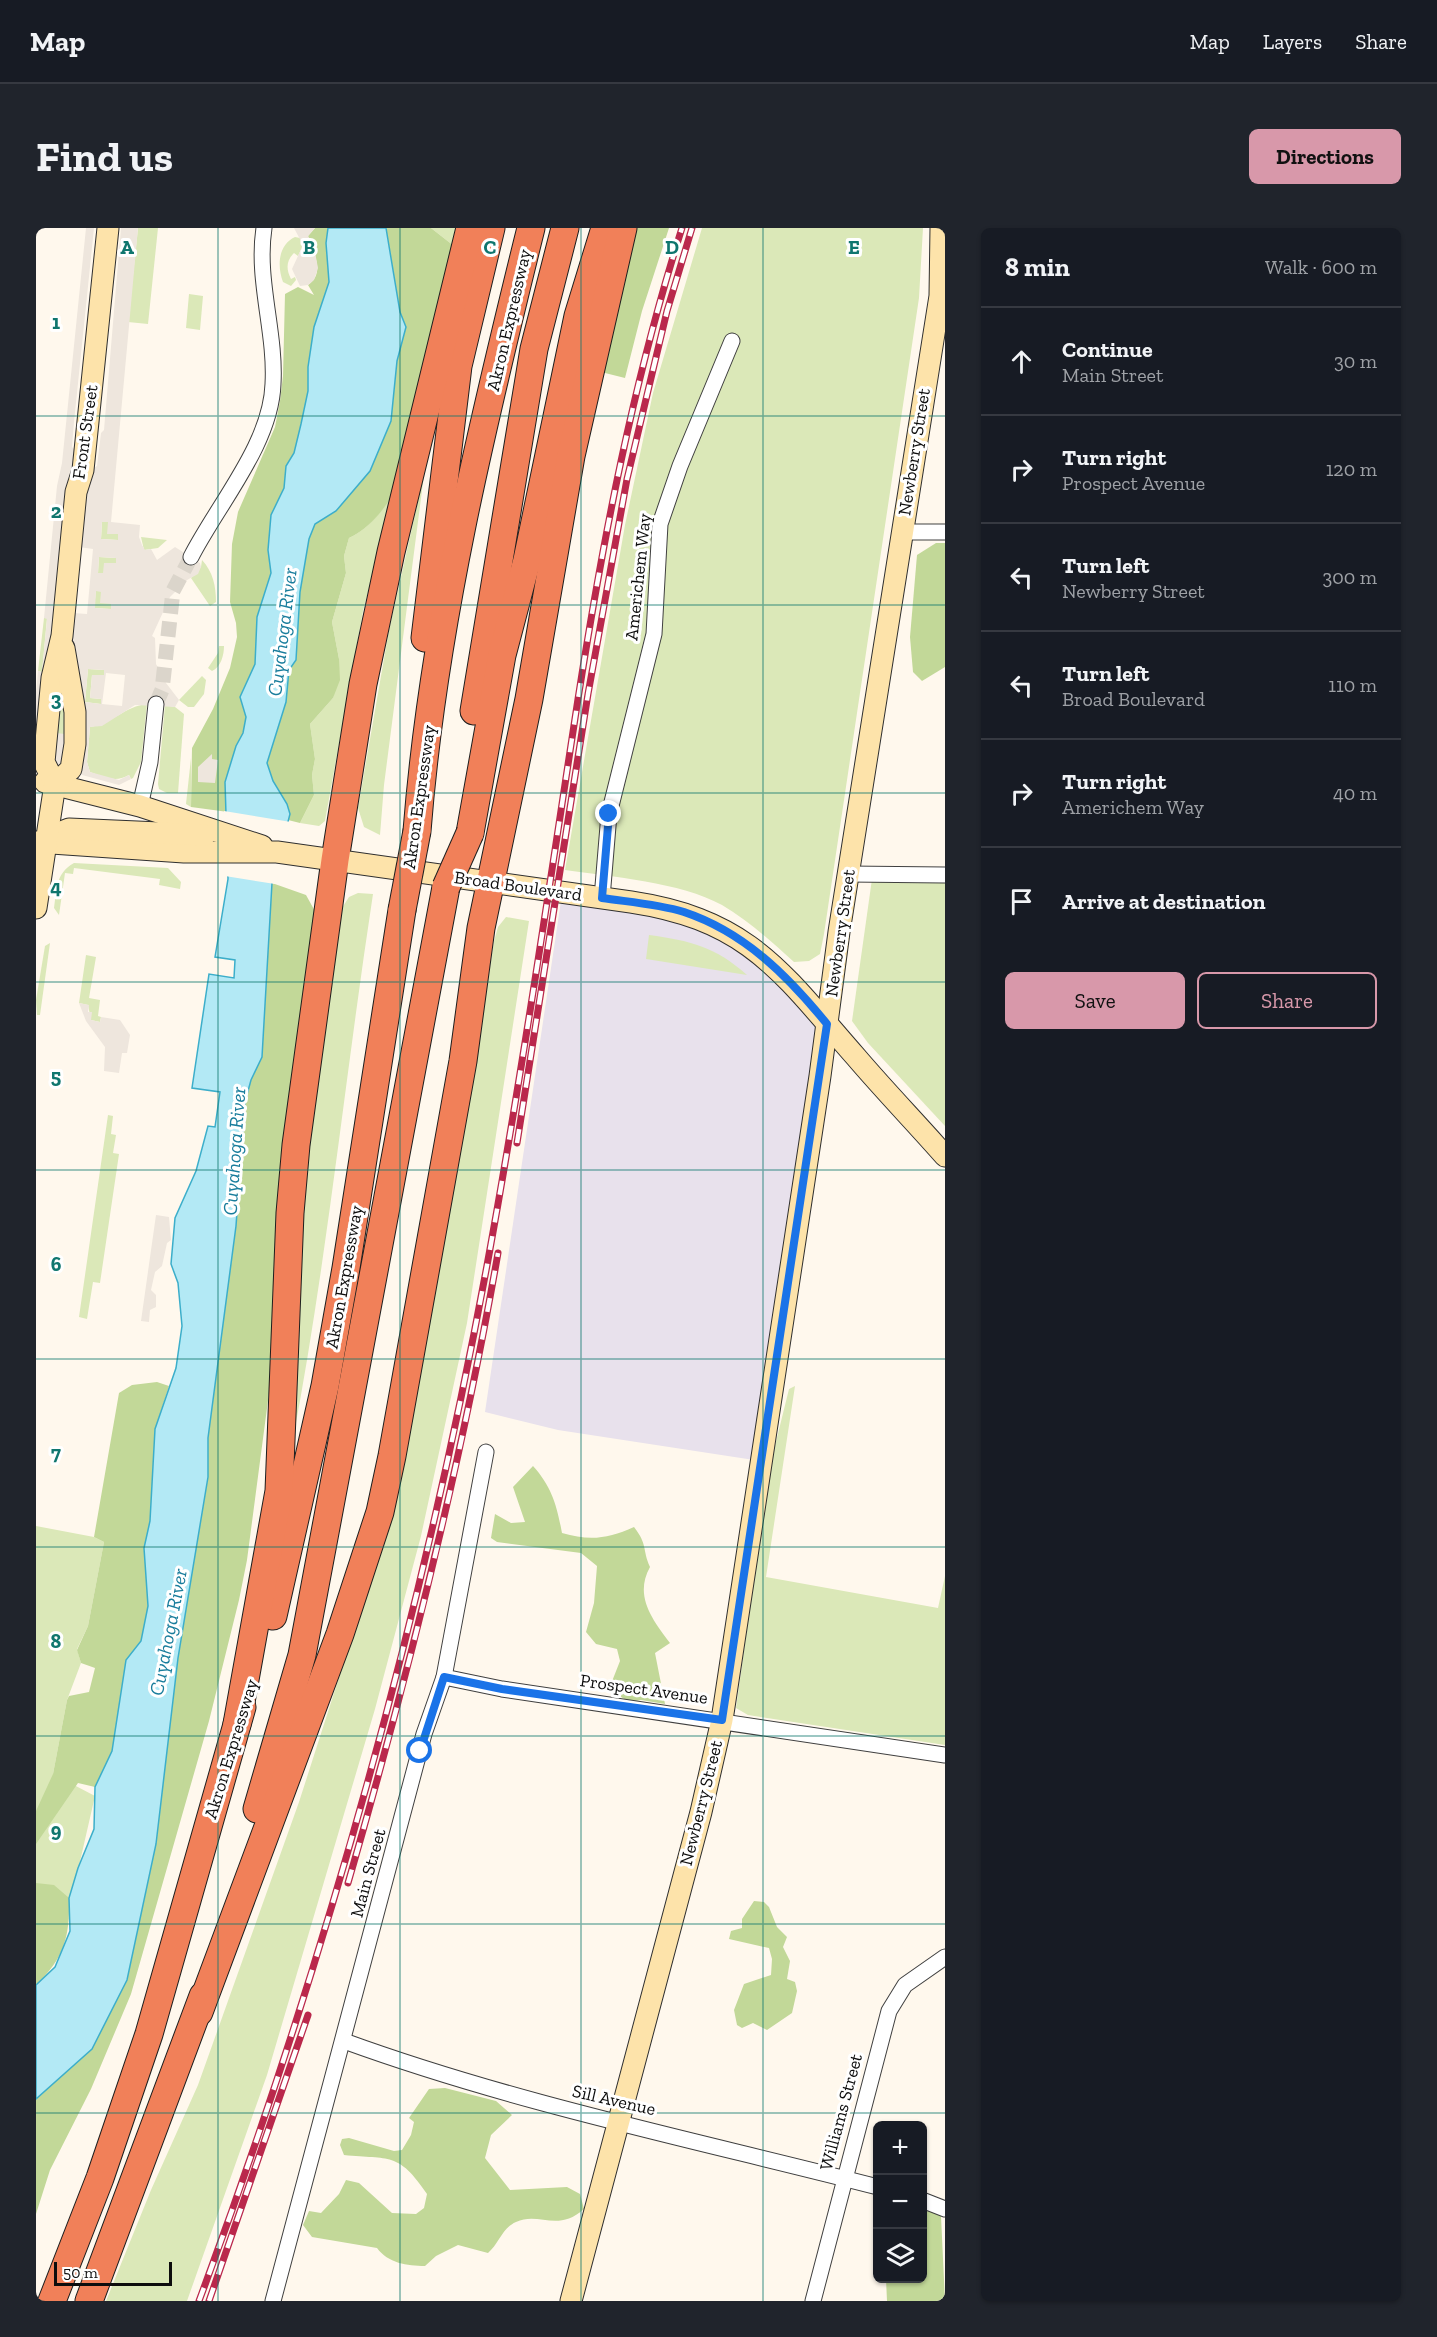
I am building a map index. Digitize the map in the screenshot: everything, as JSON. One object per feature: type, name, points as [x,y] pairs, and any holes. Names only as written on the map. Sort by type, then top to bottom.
[{"type":"highway","points":[[237,1724],[279,1491],[293,1179],[335,860],[363,684],[387,573],[470,228]]},
{"type":"highway","points":[[422,769],[425,635],[458,366],[491,228]]},
{"type":"highway","name":"Akron Expressway","points":[[52,2301],[100,2178],[149,2034],[237,1724],[277,1604],[325,1386],[346,1268],[402,909],[417,831],[422,769],[441,639],[477,455],[531,228]]},
{"type":"highway","name":"Akron Expressway","points":[[89,2301],[199,2012],[302,1655],[446,887],[462,833],[490,597],[534,349],[565,228]]},
{"type":"highway","points":[[462,833],[502,655],[527,560],[578,316],[605,228]]},
{"type":"highway","points":[[199,2012],[340,1634],[380,1512],[463,1061],[481,928],[529,699],[571,456],[623,228]]},
{"type":"street","name":"Front Street","points":[[36,908],[42,843],[44,762],[52,678],[62,636],[74,514],[83,470],[108,228]]},
{"type":"street","points":[[191,557],[213,515],[249,458],[270,409],[273,360],[264,274],[264,228]]},
{"type":"street","name":"Newberry Street","points":[[571,2301],[701,1812],[722,1720],[848,874],[942,296],[941,228]]},
{"type":"street","name":"Americhem Way","points":[[602,898],[609,814],[654,634],[660,524],[680,466],[732,341]]},
{"type":"street","points":[[902,532],[945,532]]},
{"type":"street","name":"Front Street","points":[[45,782],[71,769],[75,744],[75,712],[62,636]]},
{"type":"street","points":[[140,806],[150,762],[156,704]]},
{"type":"street","name":"Broad Boulevard","points":[[45,782],[140,806],[186,836],[277,852],[602,898],[682,912],[726,930],[764,956],[945,1156]]},
{"type":"street","name":"Broad Boulevard","points":[[42,843],[234,836],[277,852]]},
{"type":"street","points":[[848,874],[945,875]]},
{"type":"street","name":"Main Street","points":[[273,2301],[424,1734],[444,1677],[486,1452]]},
{"type":"street","name":"Prospect Avenue","points":[[444,1677],[502,1689],[945,1755]]},
{"type":"street","name":"Williams Street","points":[[813,2301],[889,2011],[905,1985],[945,1957]]},
{"type":"street","name":"Sill Avenue","points":[[344,2041],[448,2078],[873,2186]]},
{"type":"street","points":[[927,2202],[945,2208]]},
{"type":"shaded area","points":[[86,228],[94,228],[74,422],[72,447],[76,451],[44,723],[36,762],[38,671],[42,672],[47,619],[44,618],[57,486],[62,463]]},
{"type":"shaded area","points":[[121,228],[138,228],[111,522],[140,525],[139,537],[142,545],[145,550],[151,549],[157,560],[175,547],[200,563],[201,567],[198,574],[187,580],[170,597],[152,636],[155,638],[156,664],[166,683],[179,700],[175,707],[135,705],[102,726],[90,727],[87,762],[90,772],[119,780],[129,775],[131,779],[119,785],[82,775],[79,770],[77,762],[80,719],[68,648],[70,618],[73,613],[87,614],[93,549],[79,547],[78,543],[82,502],[90,471],[97,466],[101,433],[104,430]],"holes":[[[102,522],[108,522],[107,534],[118,534],[118,540],[101,539]],[[99,557],[116,558],[116,563],[104,563],[103,573],[98,573]],[[96,591],[101,592],[100,603],[111,604],[111,609],[95,608]],[[88,669],[104,670],[104,675],[92,675],[90,698],[101,699],[101,704],[85,702]],[[106,673],[125,675],[122,706],[102,704]]]},
{"type":"shaded area","points":[[294,228],[315,228],[308,236],[314,247],[318,268],[314,280],[308,285],[300,286],[292,269],[303,245]]},
{"type":"shaded area","points":[[56,733],[65,734],[68,738],[66,754],[68,758],[64,768],[49,765],[49,754],[53,751]]},
{"type":"shaded area","points":[[212,754],[212,759],[218,760],[215,783],[198,782],[198,767]]},
{"type":"shaded area","points":[[562,894],[669,911],[743,945],[823,1025],[754,1460],[558,1430],[485,1412]]},
{"type":"shaded area","points":[[79,1003],[89,1005],[88,1012],[92,1012],[91,1020],[100,1022],[101,1017],[120,1020],[130,1035],[127,1053],[122,1053],[119,1073],[104,1071],[105,1047],[86,1021]]},
{"type":"shaded area","points":[[156,1215],[169,1217],[171,1240],[167,1243],[162,1266],[155,1272],[151,1290],[156,1295],[156,1307],[150,1310],[149,1322],[141,1321]]},
{"type":"green space","points":[[138,228],[158,228],[148,324],[128,322]]},
{"type":"green space","points":[[315,228],[328,228],[326,243],[329,282],[314,327],[308,367],[308,391],[294,453],[286,466],[284,488],[272,513],[268,550],[271,573],[257,617],[255,664],[240,697],[246,717],[243,733],[236,746],[225,782],[228,812],[191,807],[192,748],[213,709],[230,668],[237,637],[230,602],[232,544],[238,512],[275,427],[283,376],[285,294],[298,287],[314,295],[308,285],[316,275],[317,262],[308,236]]},
{"type":"green space","points":[[386,228],[431,228],[454,246],[393,495],[374,520],[349,538],[344,556],[346,573],[332,622],[339,659],[340,680],[333,698],[310,724],[315,759],[312,775],[314,795],[300,823],[288,820],[287,804],[273,781],[267,763],[286,702],[289,670],[296,660],[300,592],[309,539],[315,524],[336,511],[370,471],[391,421],[397,361],[406,327],[400,312]]},
{"type":"green space","points":[[431,228],[457,228],[454,246]]},
{"type":"green space","points":[[631,228],[669,228],[642,311],[625,378],[601,372]]},
{"type":"green space","points":[[702,228],[923,228],[919,298],[824,934],[820,954],[809,961],[794,962],[742,918],[705,897],[666,886],[565,870],[625,525],[653,393]]},
{"type":"green space","points":[[295,237],[300,238],[303,245],[298,256],[294,253],[288,262],[289,275],[291,279],[295,277],[296,280],[291,286],[283,282],[280,256],[285,245]]},
{"type":"green space","points":[[189,294],[203,296],[200,330],[186,328]]},
{"type":"green space","points":[[424,475],[384,785],[380,835],[364,827],[358,808],[389,630]]},
{"type":"green space","points":[[393,495],[363,611],[325,821],[319,826],[300,823],[314,795],[312,775],[315,759],[310,724],[333,698],[339,659],[332,622],[346,573],[344,556],[349,538],[368,525]]},
{"type":"green space","points":[[102,522],[108,522],[119,534],[118,540],[101,539]]},
{"type":"green space","points":[[141,537],[167,540],[158,548],[144,550]]},
{"type":"green space","points":[[936,543],[945,543],[945,667],[922,681],[913,672],[910,637],[917,555]]},
{"type":"green space","points":[[99,557],[116,558],[116,563],[103,574],[98,573]]},
{"type":"green space","points":[[202,560],[209,569],[214,585],[216,602],[210,606],[191,578],[201,567]]},
{"type":"green space","points":[[96,591],[101,591],[111,604],[111,609],[94,608]]},
{"type":"green space","points":[[44,618],[47,618],[42,672],[38,671]]},
{"type":"green space","points":[[219,646],[224,646],[223,657],[218,667],[212,671],[208,668],[218,653]]},
{"type":"green space","points":[[88,669],[104,670],[104,675],[92,675],[90,698],[101,699],[101,704],[85,702]]},
{"type":"green space","points":[[202,676],[206,680],[204,694],[194,707],[188,707],[179,700]]},
{"type":"green space","points":[[60,679],[68,738],[56,733]]},
{"type":"green space","points":[[147,704],[141,762],[133,778],[131,779],[129,775],[119,779],[110,778],[90,772],[87,762],[90,727],[139,705]]},
{"type":"green space","points":[[165,705],[175,707],[184,714],[178,793],[167,793],[159,789],[158,784]]},
{"type":"green space","points":[[191,758],[191,807],[186,804]]},
{"type":"green space","points":[[74,863],[168,868],[181,882],[180,889],[159,885],[160,879],[74,868],[73,874],[65,873],[59,915],[54,908],[58,882],[63,872]]},
{"type":"green space","points":[[872,879],[945,880],[945,1126],[868,1043],[852,1021]]},
{"type":"green space","points":[[272,883],[306,895],[316,913],[280,1198],[269,1393],[247,1560],[209,1721],[131,1994],[91,2089],[50,2170],[36,2214],[36,2099],[92,2049],[127,1980],[156,1844],[178,1658],[208,1477],[208,1438],[236,1226],[245,1102],[251,1080],[262,1057]]},
{"type":"green space","points":[[358,893],[373,894],[326,1238],[292,1444],[296,1245],[342,908],[349,897]]},
{"type":"green space","points":[[506,917],[529,921],[467,1323],[421,1536],[375,1709],[267,2075],[187,2301],[106,2301],[151,2190],[198,2085],[299,1802],[370,1581],[475,1066],[494,941],[498,927]]},
{"type":"green space","points":[[649,935],[701,946],[724,957],[747,975],[646,959]]},
{"type":"green space","points":[[50,943],[40,1015],[37,1015],[36,1000],[45,946]]},
{"type":"green space","points":[[86,955],[96,957],[89,998],[100,1000],[98,1016],[101,1017],[100,1022],[91,1020],[88,1005],[79,1003]]},
{"type":"green space","points":[[108,1115],[113,1116],[111,1134],[116,1135],[113,1153],[119,1154],[100,1283],[93,1282],[87,1319],[79,1317]]},
{"type":"green space","points":[[157,1382],[169,1386],[155,1429],[150,1521],[144,1548],[148,1606],[141,1641],[126,1660],[112,1751],[95,1787],[78,1783],[36,1844],[36,1811],[53,1774],[67,1700],[69,1696],[89,1692],[95,1668],[81,1663],[77,1650],[88,1626],[104,1542],[94,1537],[119,1393],[132,1385]]},
{"type":"green space","points":[[795,1386],[766,1577],[938,1608],[945,1576],[945,1745],[748,1715],[736,1708],[769,1470],[789,1389]]},
{"type":"green space","points":[[533,1466],[553,1497],[562,1533],[598,1538],[634,1527],[641,1538],[650,1567],[644,1588],[647,1607],[670,1643],[655,1653],[665,1704],[641,1700],[629,1702],[609,1689],[620,1661],[617,1649],[596,1644],[586,1632],[594,1603],[597,1566],[581,1553],[497,1542],[491,1538],[495,1514],[511,1523],[525,1522],[513,1487]]},
{"type":"green space","points":[[36,1526],[94,1537],[104,1542],[88,1626],[77,1649],[81,1663],[67,1700],[53,1774],[95,1796],[70,1905],[36,1892]]},
{"type":"green space","points":[[36,1883],[54,1885],[69,1898],[69,1912],[66,1936],[59,1956],[36,1985]]},
{"type":"green space","points":[[754,1901],[764,1902],[769,1907],[777,1927],[787,1937],[783,1947],[790,1961],[787,1979],[795,1982],[797,1991],[792,2013],[767,2030],[753,2023],[742,2028],[737,2025],[734,2010],[744,1984],[771,1975],[772,1959],[769,1948],[729,1939],[731,1931],[742,1928],[742,1919]]},
{"type":"green space","points":[[445,2088],[496,2101],[512,2115],[491,2135],[485,2158],[510,2190],[567,2187],[580,2194],[584,2209],[565,2220],[524,2219],[507,2228],[488,2253],[458,2245],[436,2256],[425,2266],[398,2263],[377,2248],[312,2237],[303,2225],[309,2211],[321,2213],[339,2194],[346,2180],[359,2183],[392,2213],[416,2214],[424,2208],[427,2194],[408,2170],[400,2164],[383,2158],[344,2155],[340,2145],[342,2139],[349,2138],[394,2151],[402,2150],[411,2135],[414,2122],[409,2118],[429,2089]]},
{"type":"green space","points":[[933,2210],[941,2216],[945,2301],[887,2301],[886,2283],[927,2283],[927,2211]]},
{"type":"water","name":"Cuyahoga River","points":[[328,228],[386,228],[400,312],[406,327],[397,361],[391,421],[370,471],[336,511],[315,524],[309,539],[300,592],[296,660],[289,670],[286,702],[267,763],[273,781],[287,804],[290,814],[272,883],[262,1057],[251,1080],[245,1102],[236,1226],[208,1438],[208,1477],[178,1658],[156,1844],[127,1980],[92,2049],[36,2099],[36,1985],[55,1967],[70,1931],[69,1898],[94,1829],[95,1787],[112,1751],[126,1660],[141,1641],[148,1606],[144,1548],[150,1521],[155,1429],[176,1368],[182,1326],[178,1283],[171,1264],[175,1218],[196,1171],[208,1126],[215,1127],[220,1092],[192,1088],[209,974],[234,978],[235,960],[215,957],[228,879],[225,782],[236,746],[243,733],[246,717],[240,697],[255,664],[257,617],[271,573],[268,550],[271,515],[284,488],[286,466],[294,453],[308,391],[308,367],[314,327],[329,282],[326,243]]},
{"type":"pier","points":[[224,811],[291,822],[275,884],[225,876]]},
{"type":"tunnel","points":[[156,704],[162,690],[173,591],[191,557]]},
{"type":"railway","points":[[199,2301],[289,2043],[330,1913],[403,1649],[435,1516],[490,1249],[609,520],[634,403],[664,286],[682,228]]},
{"type":"railway","points":[[517,1143],[588,694],[627,479],[667,311],[692,228]]},
{"type":"railway","points":[[348,1883],[392,1727],[432,1570],[467,1412],[498,1253]]},
{"type":"railway","points":[[209,2301],[308,2015]]},
{"type":"route","points":[[420,1751],[444,1677],[502,1689],[722,1720],[827,1024],[804,996],[764,956],[726,930],[682,912],[659,906],[602,898],[609,814]]}]
